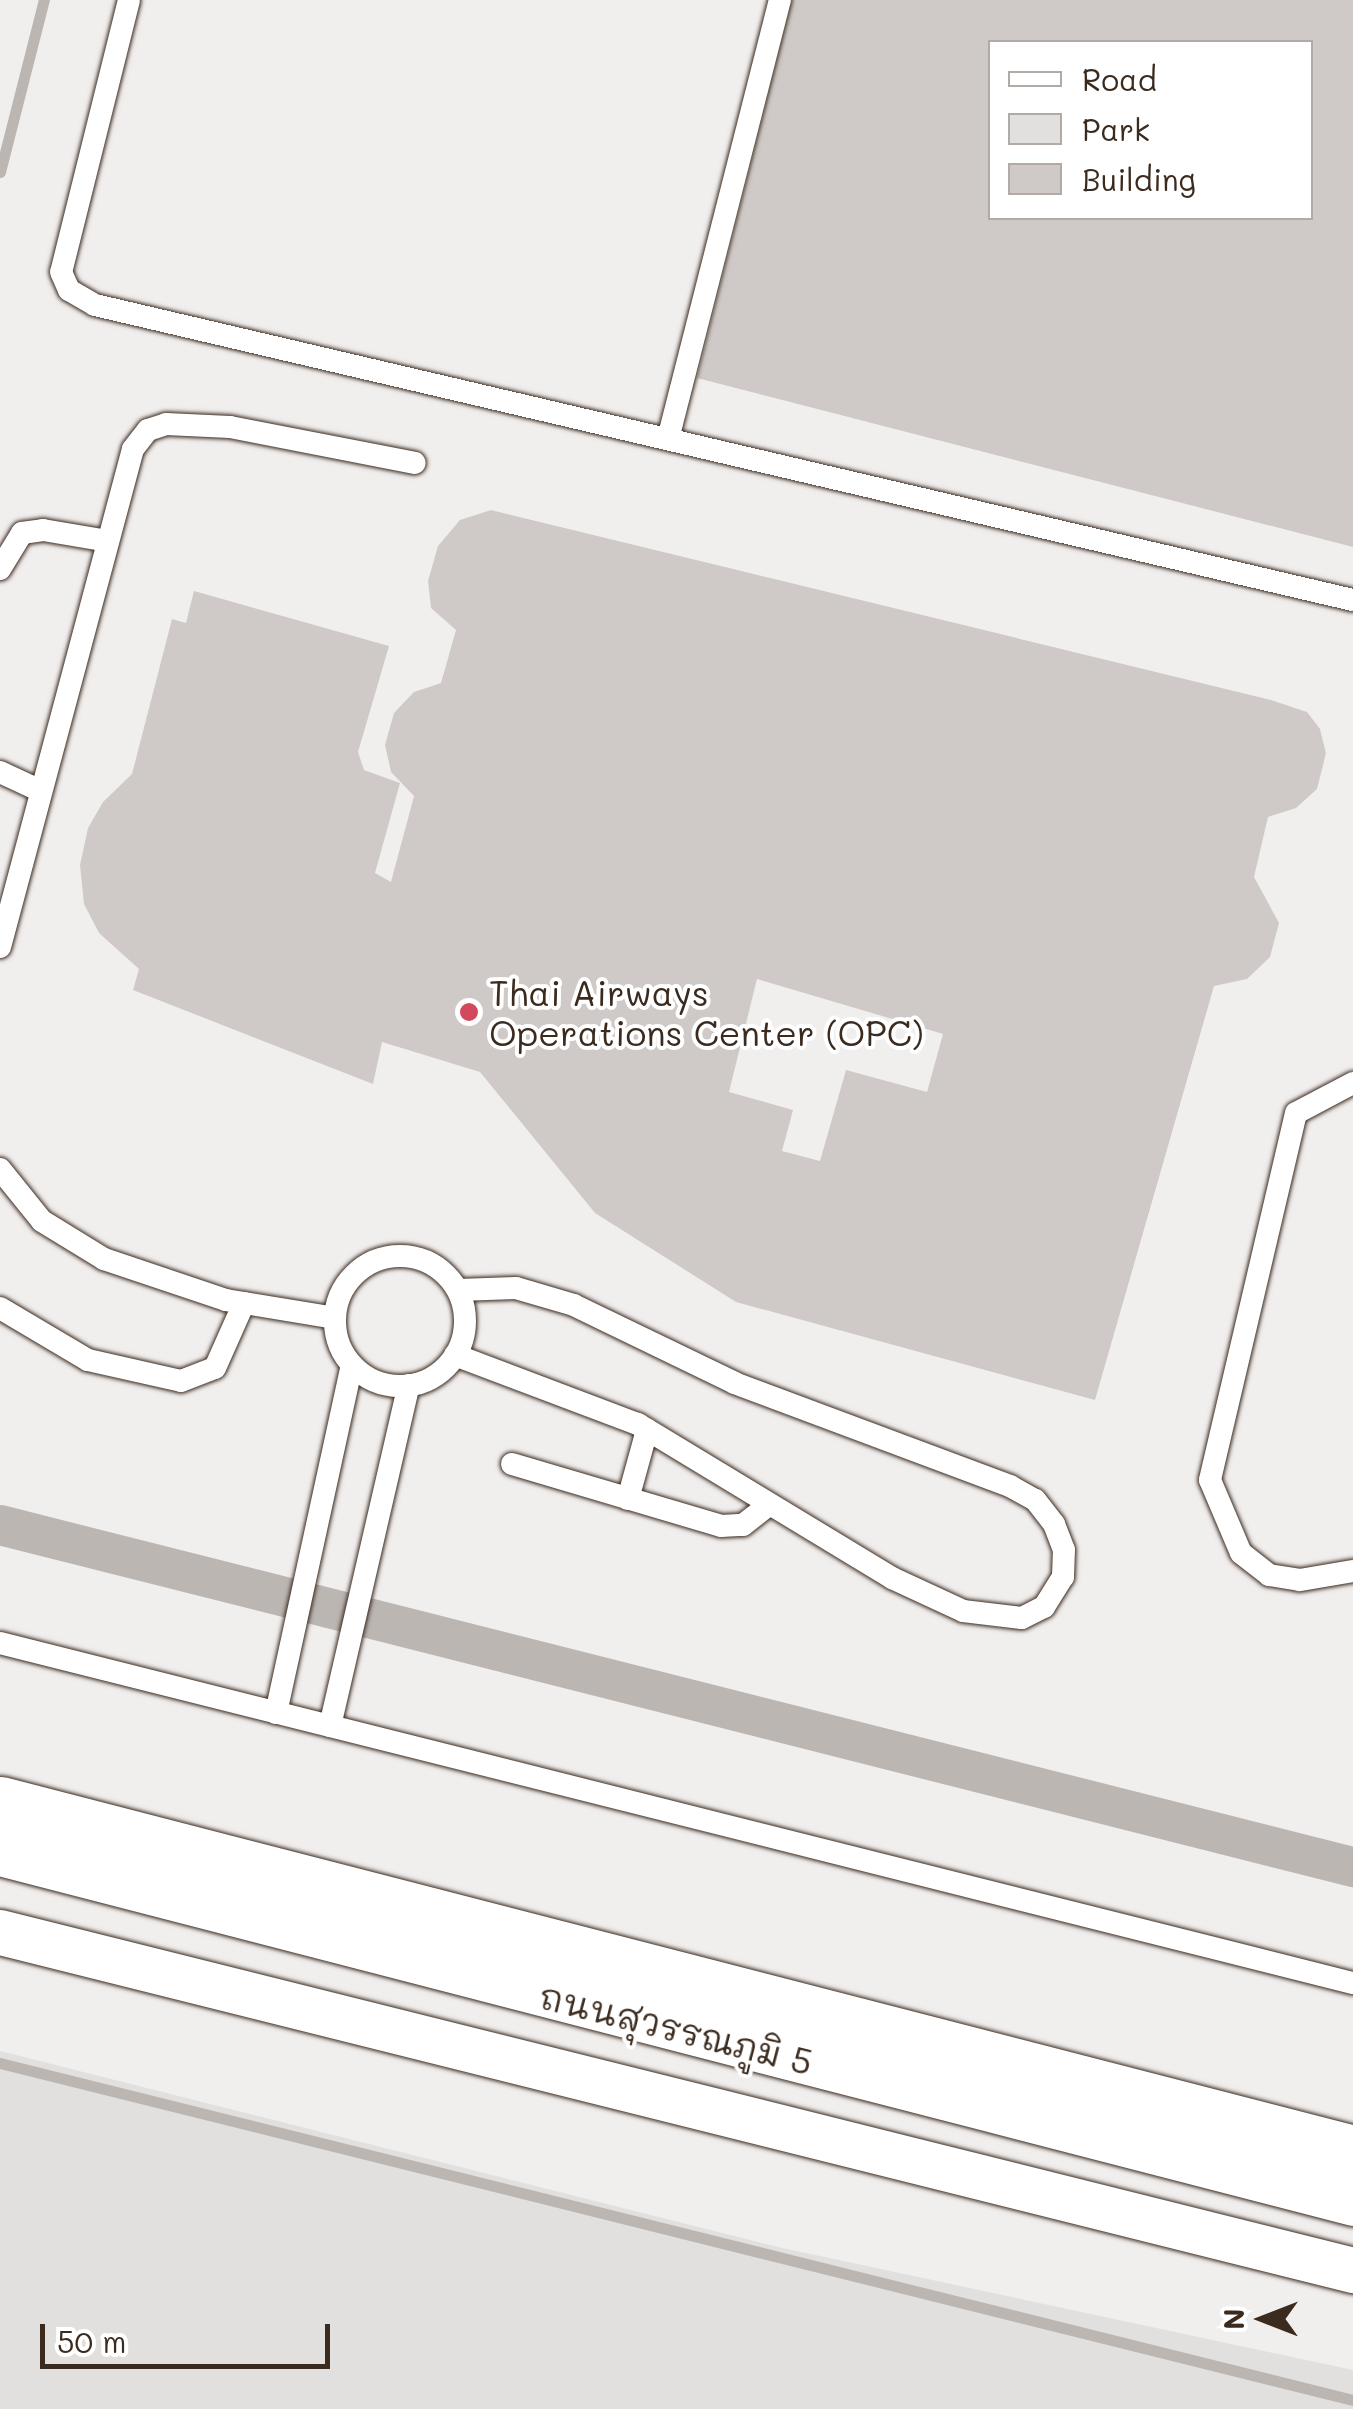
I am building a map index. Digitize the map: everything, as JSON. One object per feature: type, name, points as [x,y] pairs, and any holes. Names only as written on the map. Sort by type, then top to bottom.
[{"type":"highway","points":[[0,1804],[1353,2153]]},
{"type":"street","name":"ถนนสุวรรณภูมิ 5","points":[[0,1853],[1353,2203]]},
{"type":"street","name":"ถนนสุวรรณภูมิ 5","points":[[0,1932],[1353,2270]]},
{"type":"lane","points":[[129,0],[66,236],[61,272],[69,290],[95,306],[669,435],[1353,600]]},
{"type":"lane","points":[[669,435],[780,0]]},
{"type":"lane","points":[[0,947],[6,899],[24,856],[133,449],[148,430],[166,424],[230,427],[415,463]]},
{"type":"lane","points":[[0,568],[22,534],[43,530],[108,541]]},
{"type":"lane","points":[[0,772],[42,791]]},
{"type":"lane","points":[[0,850],[24,856]]},
{"type":"lane","points":[[1353,1083],[1296,1113],[1210,1480],[1241,1553],[1269,1575],[1300,1580],[1353,1571]]},
{"type":"lane","points":[[0,1169],[42,1221],[104,1259],[244,1303],[334,1318]]},
{"type":"lane","points":[[276,1712],[352,1365],[334,1318],[350,1278],[386,1256],[427,1261],[458,1290],[465,1323],[455,1356],[443,1370],[409,1385],[388,1385],[352,1365]]},
{"type":"lane","points":[[455,1356],[647,1430],[770,1505],[963,1611],[1022,1618],[1044,1607],[1063,1577],[1064,1550],[1054,1524],[1036,1500],[1010,1486],[735,1382],[574,1305],[516,1288],[458,1290]]},
{"type":"lane","points":[[0,1308],[88,1360],[180,1381],[215,1368],[244,1303]]},
{"type":"lane","points":[[330,1726],[409,1385]]},
{"type":"lane","points":[[628,1499],[647,1430]]},
{"type":"lane","points":[[512,1464],[721,1526],[743,1525],[770,1505]]},
{"type":"lane","points":[[0,1643],[1353,1983]]},
{"type":"shaded area","points":[[0,0],[1353,0],[1353,2409],[0,2409]]},
{"type":"green space","points":[[0,2051],[778,2247],[1353,2370],[1353,2409],[0,2409]]},
{"type":"building","points":[[792,0],[1353,0],[1353,547],[697,378]]},
{"type":"building","points":[[491,510],[1271,700],[1307,712],[1320,729],[1326,753],[1317,789],[1296,808],[1268,817],[1254,877],[1279,923],[1270,957],[1247,979],[1214,986],[1095,1400],[736,1302],[595,1213],[480,1072],[382,1042],[373,1084],[133,990],[139,969],[99,933],[84,904],[80,865],[88,828],[103,802],[132,774],[172,619],[186,623],[194,591],[389,646],[358,752],[364,770],[400,783],[375,873],[391,882],[414,796],[391,772],[385,745],[394,713],[414,692],[441,683],[456,630],[431,608],[428,581],[438,546],[460,520]],"holes":[[[757,979],[943,1034],[927,1092],[846,1070],[820,1161],[782,1151],[793,1110],[729,1092]]]},
{"type":"waterway","points":[[0,172],[44,0]]},
{"type":"waterway","points":[[0,1525],[1353,1867]]},
{"type":"waterway","points":[[0,2063],[1353,2400]]},
{"type":"place","name":"Thai Airways Operations Center (OPC)","points":[[469,1012]]}]
